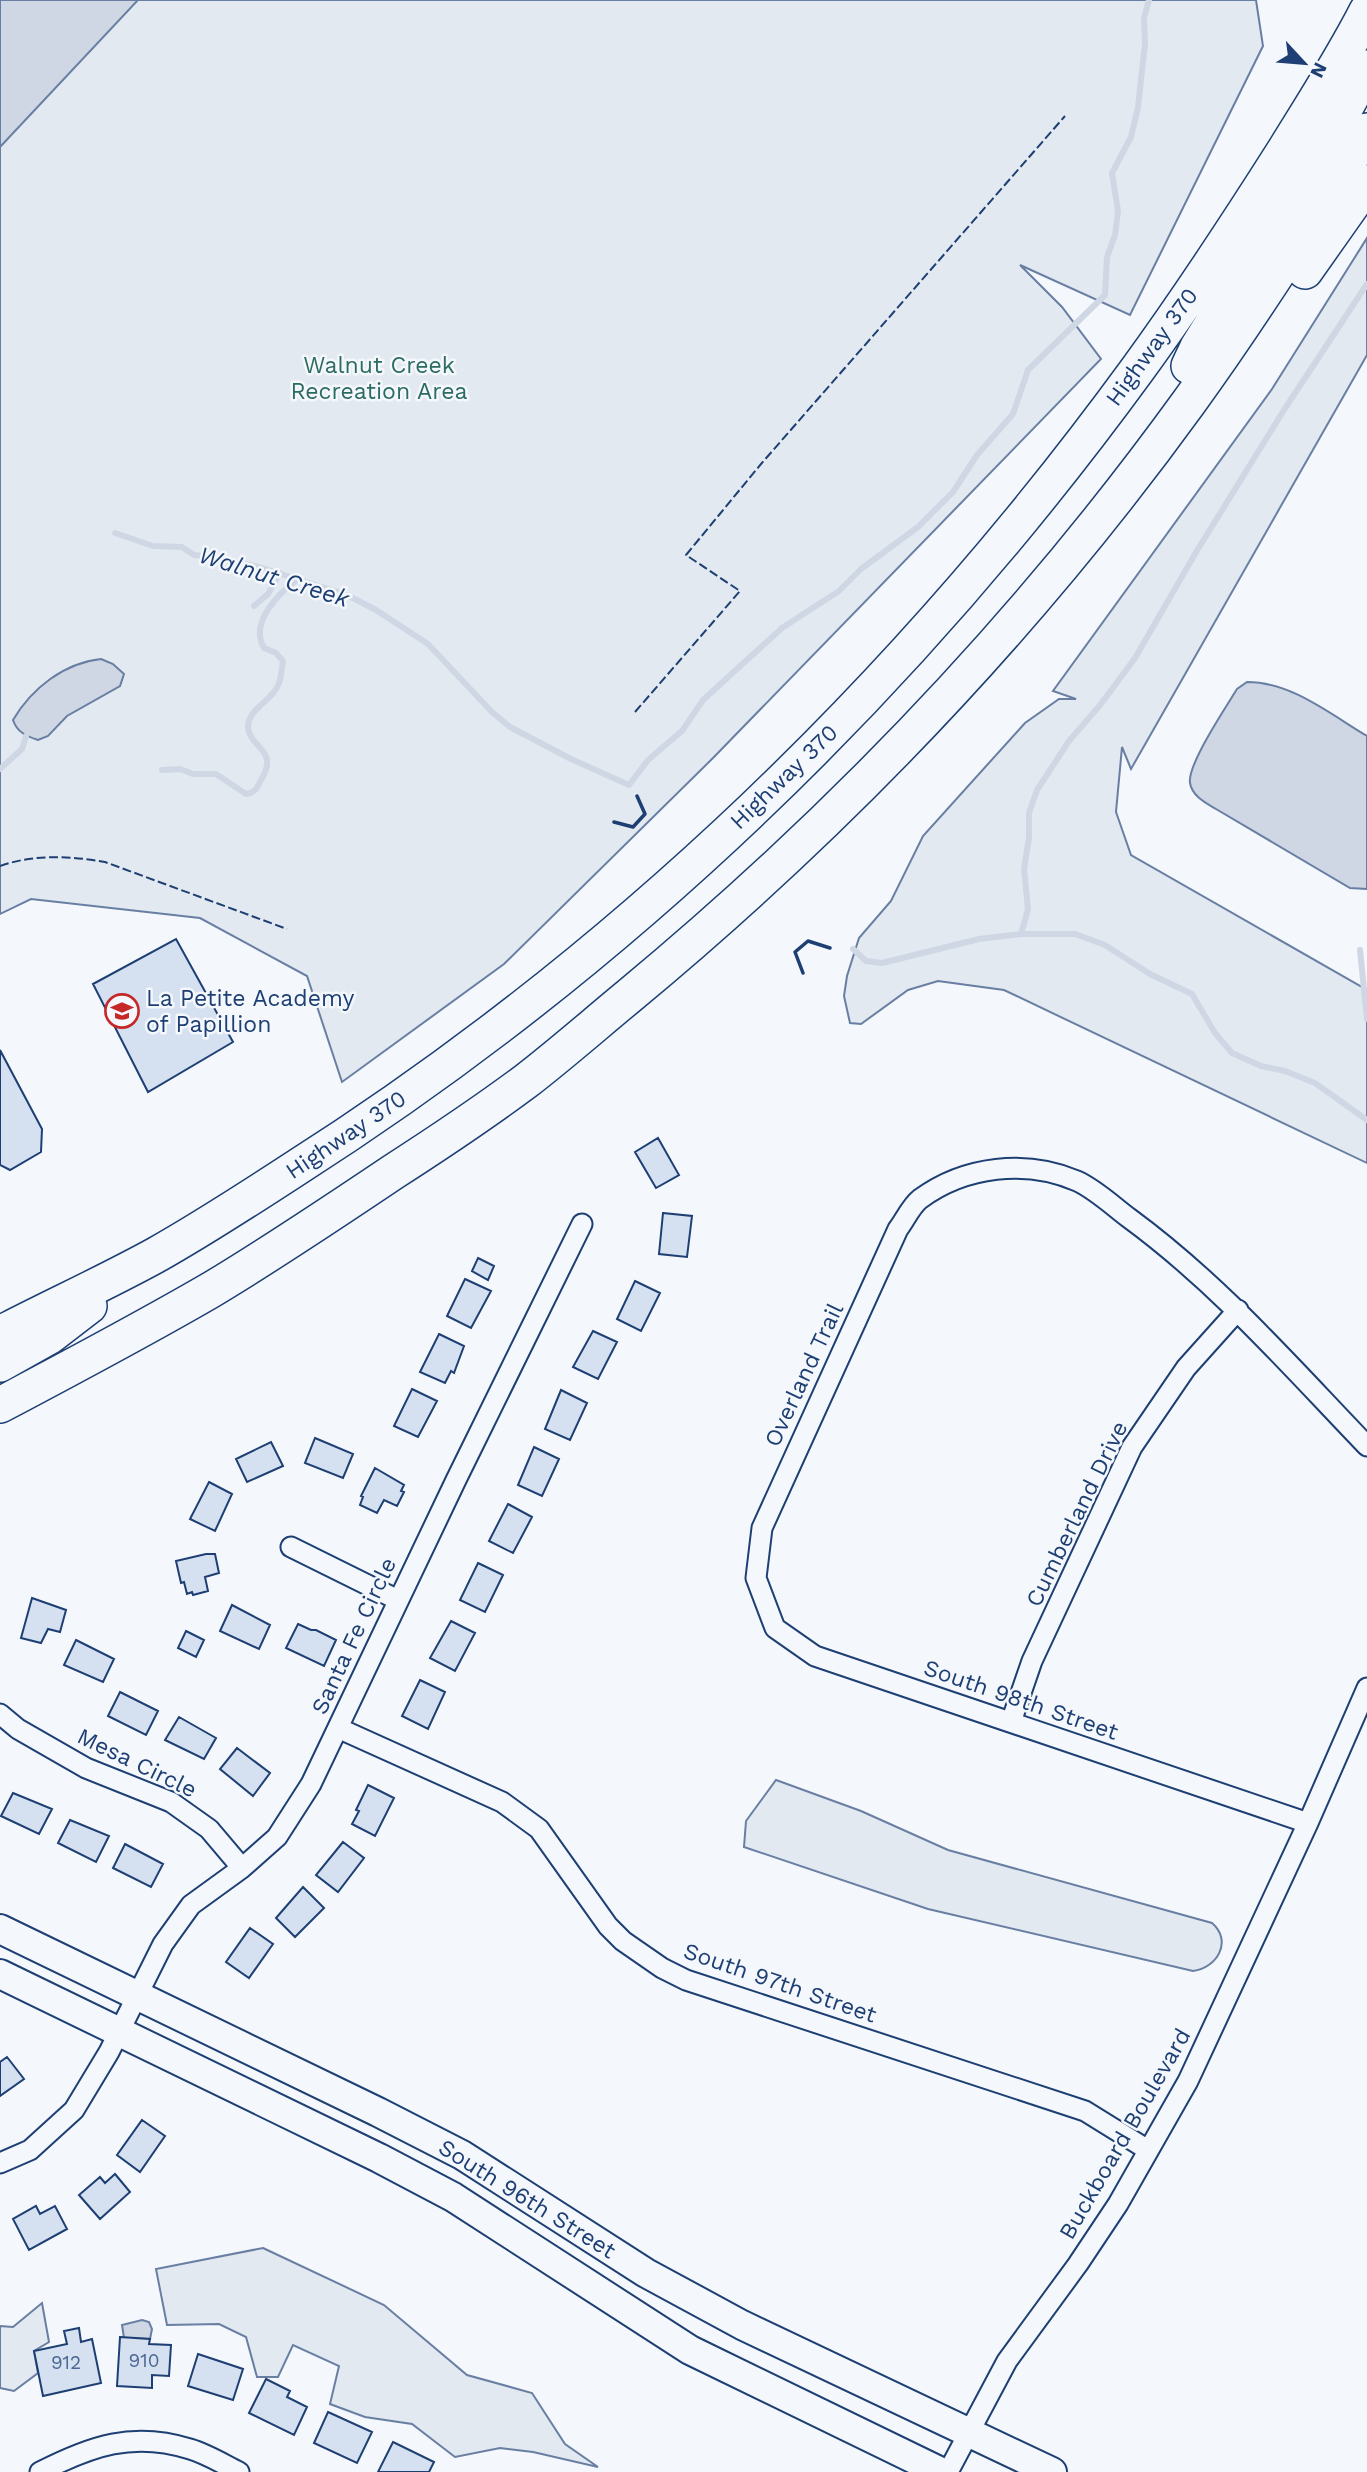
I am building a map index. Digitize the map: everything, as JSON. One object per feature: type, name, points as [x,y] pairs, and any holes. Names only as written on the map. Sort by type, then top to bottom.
[{"type":"highway","name":"Highway 370","points":[[0,1334],[156,1255],[333,1144],[496,1030],[658,898],[782,782],[942,614],[1034,505],[1116,399],[1173,321],[1239,222],[1304,119],[1367,11]]},
{"type":"highway","points":[[1142,463],[1198,347],[1333,130],[1367,68]]},
{"type":"highway","points":[[0,1405],[212,1289],[330,1214],[526,1081],[689,946],[791,856],[869,778],[1021,612],[1142,463],[1189,402],[1259,300],[1367,131]]},
{"type":"highway","points":[[1189,402],[1287,295],[1367,183]]},
{"type":"highway","points":[[0,1364],[50,1336],[156,1255]]},
{"type":"main road","name":"South 96th Street","points":[[0,1930],[463,2155],[646,2273],[742,2325],[1052,2472]]},
{"type":"main road","name":"South 96th Street","points":[[0,1973],[379,2158],[453,2197],[690,2350],[942,2472]]},
{"type":"street","name":"Overland Trail","points":[[756,1578],[762,1528],[898,1229],[919,1200],[954,1181],[992,1168],[1036,1169],[1079,1181],[1171,1249],[1238,1310]]},
{"type":"street","name":"Santa Fe Circle","points":[[0,2163],[30,2150],[74,2110],[109,2052],[163,1944],[191,1905],[242,1868],[277,1837],[310,1784],[582,1224]]},
{"type":"street","points":[[1238,1310],[1367,1446]]},
{"type":"street","name":"Cumberland Drive","points":[[1011,1722],[1032,1661],[1132,1447],[1186,1368],[1238,1310]]},
{"type":"street","points":[[291,1547],[398,1600]]},
{"type":"street","name":"South 98th Street","points":[[756,1578],[775,1628],[814,1656],[1308,1823]]},
{"type":"street","name":"Buckboard Boulevard","points":[[948,2472],[1007,2361],[1118,2204],[1188,2081],[1308,1823],[1367,1688]]},
{"type":"street","name":"Mesa Circle","points":[[0,1714],[18,1729],[86,1768],[171,1802],[209,1829],[242,1868]]},
{"type":"street","name":"South 97th Street","points":[[338,1728],[502,1802],[521,1815],[539,1829],[608,1926],[640,1954],[662,1968],[686,1979],[1085,2111],[1148,2150]]},
{"type":"street","points":[[40,2472],[92,2448],[125,2440],[158,2441],[192,2449],[239,2472]]},
{"type":"green space","name":"Walnut Creek Recreation Area","points":[[0,0],[1256,0],[1263,46],[1130,315],[1020,265],[1062,307],[1101,359],[713,758],[504,964],[342,1082],[307,976],[200,918],[31,899],[0,914]]},
{"type":"green space","points":[[1367,238],[1367,355],[1131,769],[1122,747],[1116,812],[1131,855],[1367,990],[1367,1163],[1004,990],[938,981],[908,990],[861,1024],[850,1023],[844,996],[847,976],[859,938],[891,901],[923,836],[1025,723],[1059,699],[1076,699],[1053,691],[1272,389]]},
{"type":"green space","points":[[776,1780],[861,1811],[948,1850],[1212,1923],[1221,1938],[1219,1953],[1209,1965],[1193,1971],[928,1909],[744,1847],[746,1821]]},
{"type":"green space","points":[[263,2248],[384,2305],[467,2375],[532,2393],[565,2444],[598,2467],[533,2452],[500,2448],[455,2457],[412,2424],[365,2417],[330,2404],[339,2366],[293,2345],[278,2377],[257,2377],[246,2337],[219,2324],[167,2325],[156,2269]]},
{"type":"green space","points":[[42,2303],[49,2342],[34,2351],[38,2373],[14,2391],[0,2388],[0,2326],[13,2327]]},
{"type":"shaded area","points":[[0,0],[138,0],[0,147]]},
{"type":"shaded area","points":[[101,659],[113,664],[124,674],[120,686],[67,716],[48,736],[38,740],[17,728],[13,720],[39,688],[74,666]]},
{"type":"shaded area","points":[[1247,682],[1263,683],[1295,693],[1367,736],[1367,889],[1350,888],[1200,799],[1191,788],[1191,775],[1201,750],[1237,689]]},
{"type":"shaded area","points":[[142,2320],[149,2322],[152,2329],[150,2339],[124,2338],[122,2325]]},
{"type":"building","points":[[176,939],[233,1042],[148,1092],[93,984]]},
{"type":"building","points":[[0,1050],[42,1129],[41,1152],[10,1170],[0,1165]]},
{"type":"building","points":[[658,1138],[679,1175],[656,1188],[635,1152]]},
{"type":"building","points":[[663,1213],[692,1216],[687,1257],[659,1254]]},
{"type":"building","points":[[478,1258],[494,1266],[488,1280],[472,1271]]},
{"type":"building","points":[[465,1279],[491,1291],[471,1328],[447,1316]]},
{"type":"building","points":[[635,1281],[660,1293],[641,1331],[617,1319]]},
{"type":"building","points":[[593,1331],[617,1342],[598,1379],[573,1367]]},
{"type":"building","points":[[439,1334],[464,1346],[454,1373],[451,1371],[445,1383],[420,1372]]},
{"type":"building","points":[[412,1389],[437,1401],[418,1437],[394,1426]]},
{"type":"building","points":[[561,1390],[587,1403],[570,1440],[545,1429]]},
{"type":"building","points":[[315,1438],[353,1454],[343,1478],[305,1463]]},
{"type":"building","points":[[271,1442],[283,1466],[247,1482],[236,1459]]},
{"type":"building","points":[[534,1447],[559,1459],[542,1496],[518,1485]]},
{"type":"building","points":[[375,1468],[404,1485],[401,1491],[404,1492],[397,1506],[384,1500],[377,1513],[360,1505],[361,1496]]},
{"type":"building","points":[[209,1482],[232,1494],[215,1531],[190,1519]]},
{"type":"building","points":[[508,1504],[532,1517],[513,1553],[489,1541]]},
{"type":"building","points":[[215,1554],[219,1573],[205,1577],[208,1591],[187,1594],[184,1582],[181,1583],[176,1561]]},
{"type":"building","points":[[478,1563],[503,1575],[485,1612],[460,1600]]},
{"type":"building","points":[[32,1598],[66,1610],[60,1632],[48,1629],[41,1643],[21,1638]]},
{"type":"building","points":[[232,1605],[270,1625],[259,1649],[220,1631]]},
{"type":"building","points":[[451,1621],[475,1633],[455,1671],[430,1658]]},
{"type":"building","points":[[298,1624],[336,1640],[324,1666],[286,1648]]},
{"type":"building","points":[[186,1631],[204,1640],[196,1657],[178,1648]]},
{"type":"building","points":[[76,1640],[114,1659],[103,1682],[64,1665]]},
{"type":"building","points":[[420,1680],[445,1692],[428,1729],[402,1716]]},
{"type":"building","points":[[120,1692],[158,1711],[146,1735],[108,1716]]},
{"type":"building","points":[[179,1717],[216,1738],[204,1759],[165,1740]]},
{"type":"building","points":[[237,1748],[270,1773],[253,1796],[220,1769]]},
{"type":"building","points":[[368,1785],[394,1798],[375,1836],[352,1824]]},
{"type":"building","points":[[13,1793],[52,1809],[39,1834],[1,1816]]},
{"type":"building","points":[[70,1820],[109,1836],[96,1862],[58,1843]]},
{"type":"building","points":[[343,1842],[364,1858],[338,1892],[316,1875]]},
{"type":"building","points":[[125,1844],[163,1864],[151,1887],[113,1868]]},
{"type":"building","points":[[303,1887],[324,1908],[295,1937],[276,1918]]},
{"type":"building","points":[[250,1928],[273,1944],[249,1978],[226,1962]]},
{"type":"building","points":[[7,2057],[24,2079],[0,2096],[0,2062]]},
{"type":"building","points":[[142,2120],[165,2136],[140,2172],[117,2155]]},
{"type":"building","points":[[115,2174],[130,2192],[100,2219],[79,2195],[100,2177],[105,2183]]},
{"type":"building","points":[[36,2206],[40,2214],[55,2206],[67,2229],[29,2250],[13,2219]]},
{"type":"building","points":[[79,2328],[81,2342],[92,2339],[101,2383],[43,2396],[34,2351],[67,2344],[64,2331]]},
{"type":"building","points":[[120,2337],[150,2339],[149,2344],[171,2345],[169,2376],[152,2375],[152,2388],[117,2386]]},
{"type":"building","points":[[198,2354],[243,2369],[233,2400],[188,2386]]},
{"type":"building","points":[[266,2379],[290,2391],[287,2397],[307,2407],[294,2435],[249,2413]]},
{"type":"building","points":[[328,2412],[372,2432],[357,2463],[314,2443]]},
{"type":"building","points":[[393,2442],[434,2462],[429,2472],[378,2472]]},
{"type":"waterway","points":[[115,533],[153,546],[182,547],[194,555],[259,567],[347,595],[376,610],[428,644],[492,712],[510,727],[629,785],[648,760],[682,731],[703,700],[782,628],[839,591],[861,569],[918,527],[953,492],[977,455],[1013,414],[1028,370],[1105,295],[1107,257],[1115,235],[1118,211],[1112,173],[1131,137],[1138,107],[1145,44],[1144,18],[1149,0]]},
{"type":"waterway","points":[[1021,934],[1028,909],[1024,869],[1029,838],[1029,813],[1037,790],[1069,741],[1135,658],[1198,549],[1284,410],[1367,284]]},
{"type":"waterway","points":[[254,606],[268,594],[280,573]]},
{"type":"waterway","points":[[162,770],[180,769],[193,774],[216,774],[246,794],[257,788],[267,762],[266,755],[250,734],[249,720],[276,689],[283,661],[276,653],[264,648],[260,628],[268,609],[298,579]]},
{"type":"waterway","points":[[0,769],[22,749],[26,736]]},
{"type":"waterway","name":"Walnut Creek","points":[[853,949],[866,961],[882,963],[979,939],[1021,934],[1075,934],[1105,945],[1150,974],[1192,994],[1215,1033],[1232,1053],[1261,1066],[1285,1071],[1315,1083],[1367,1120]]},
{"type":"waterway","points":[[1360,950],[1367,1019]]},
{"type":"fence","points":[[635,712],[740,591],[686,555],[761,464],[1065,116]]},
{"type":"fence","points":[[0,866],[26,859],[52,857],[105,862],[287,929]]},
{"type":"wall","points":[[614,822],[633,827],[645,814],[637,796]]},
{"type":"wall","points":[[803,973],[795,952],[808,941],[830,948]]},
{"type":"place","name":"La Petite Academy of Papillion","points":[[122,1011]]}]
